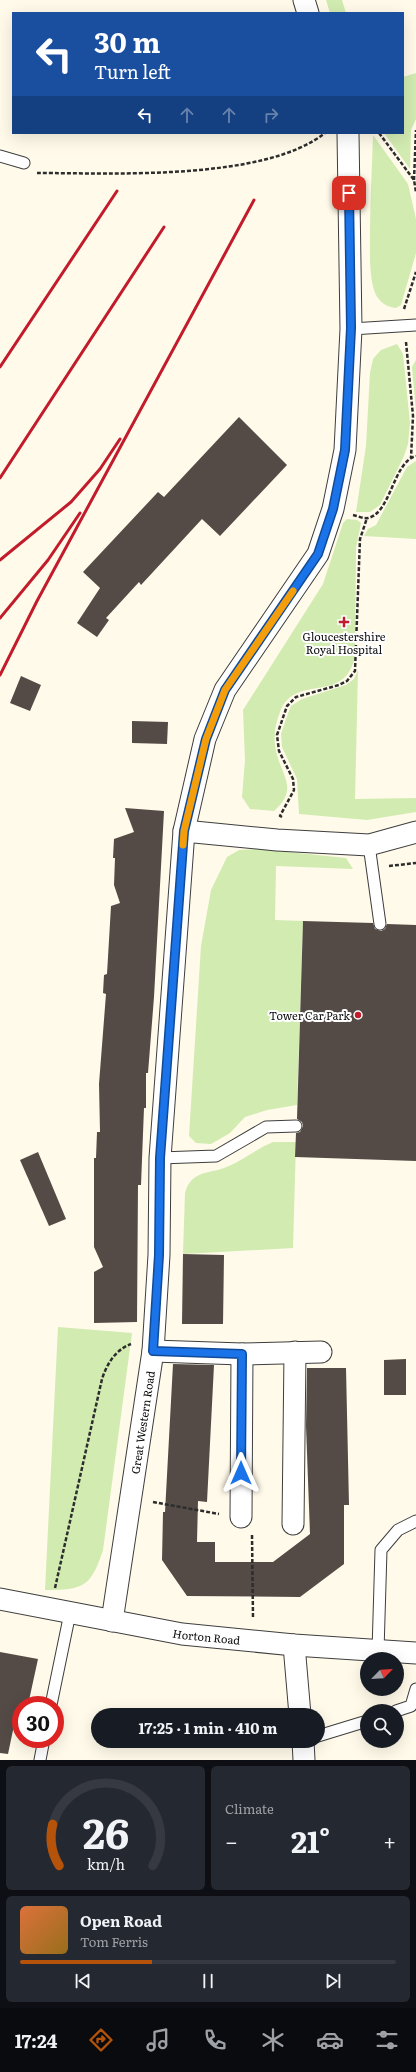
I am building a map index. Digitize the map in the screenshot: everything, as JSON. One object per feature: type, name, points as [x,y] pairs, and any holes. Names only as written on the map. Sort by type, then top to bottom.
[{"type":"street","points":[[304,0],[308,12]]},
{"type":"street","name":"Great Western Road","points":[[112,1621],[153,1344],[159,1255],[160,1158],[184,831],[206,739],[225,690],[318,554],[333,509],[345,450],[351,328],[348,134]]},
{"type":"street","points":[[184,831],[277,840],[369,844],[416,832]]},
{"type":"street","points":[[153,1344],[242,1354],[321,1352]]},
{"type":"street","points":[[293,1524],[295,1352]]},
{"type":"street","points":[[241,1518],[242,1354]]},
{"type":"street","name":"Horton Road","points":[[0,1599],[182,1634],[294,1645],[416,1653]]},
{"type":"street","points":[[294,1645],[299,1708]]},
{"type":"street","points":[[303,1748],[304,1760]]},
{"type":"lane","points":[[0,156],[24,163]]},
{"type":"lane","points":[[351,328],[404,324],[416,325]]},
{"type":"lane","points":[[369,844],[380,924]]},
{"type":"lane","points":[[160,1158],[216,1156],[266,1127],[296,1126]]},
{"type":"lane","points":[[378,1651],[381,1550],[398,1530],[416,1521]]},
{"type":"lane","points":[[53,1696],[70,1613]]},
{"type":"lane","points":[[404,1708],[411,1706],[416,1689]]},
{"type":"lane","points":[[325,1734],[360,1723]]},
{"type":"lane","points":[[40,1760],[42,1748]]},
{"type":"path","points":[[416,130],[414,180],[416,192]]},
{"type":"path","points":[[34,173],[184,172],[266,160],[313,143],[325,134]]},
{"type":"path","points":[[380,134],[414,180]]},
{"type":"path","points":[[411,458],[413,416],[404,310],[416,272]]},
{"type":"path","points":[[333,509],[366,518],[375,516],[382,507],[403,467],[411,458],[416,456]]},
{"type":"path","points":[[288,817],[280,816],[294,790],[293,779],[279,751],[277,735],[287,706],[296,697],[339,685],[347,681],[355,671],[360,539],[366,518]]},
{"type":"path","points":[[373,868],[416,863]]},
{"type":"path","points":[[30,1604],[48,1597],[56,1586],[102,1379],[107,1366],[116,1354],[126,1346],[153,1344]]},
{"type":"path","points":[[130,1499],[252,1521],[253,1641]]},
{"type":"green space","points":[[326,0],[342,0],[346,12],[330,12]]},
{"type":"green space","points":[[416,73],[416,119],[411,130],[410,169],[385,134],[404,134],[404,77]]},
{"type":"green space","points":[[373,135],[408,184],[416,219],[416,253],[401,305],[396,308],[385,305],[379,300],[375,294],[371,277],[370,222]]},
{"type":"green space","points":[[397,344],[403,354],[410,423],[408,444],[404,456],[380,505],[370,512],[356,512],[366,446],[370,373],[373,359],[381,350]]},
{"type":"green space","points":[[416,360],[416,412],[412,367]]},
{"type":"green space","points":[[416,461],[416,539],[364,536],[368,529],[376,525],[407,467]]},
{"type":"green space","points":[[347,519],[357,520],[361,523],[356,548],[355,656],[350,671],[341,680],[331,685],[297,693],[287,700],[278,717],[275,736],[276,751],[287,782],[286,796],[282,803],[274,811],[250,809],[242,797],[245,760],[243,710],[323,584],[343,523]]},
{"type":"green space","points":[[358,670],[355,799],[416,798],[416,812],[367,820],[299,814],[297,779],[282,747],[281,734],[291,706],[302,699],[346,685],[354,679]]},
{"type":"green space","points":[[259,849],[346,858],[353,869],[276,866],[275,920],[303,921],[297,1105],[267,1110],[245,1117],[230,1133],[211,1144],[196,1143],[189,1136],[201,946],[211,890],[227,857],[239,850]]},
{"type":"green space","points":[[273,1142],[296,1142],[293,1248],[183,1254],[185,1193],[191,1181],[200,1174],[224,1168]]},
{"type":"green space","points":[[58,1327],[132,1333],[103,1550],[99,1562],[94,1572],[84,1584],[68,1589],[45,1590]]},
{"type":"building","points":[[239,417],[287,465],[220,536],[202,519],[141,585],[139,582],[106,618],[109,620],[97,637],[77,623],[100,588],[83,572],[158,492],[164,497]]},
{"type":"building","points":[[21,676],[41,685],[30,711],[10,703]]},
{"type":"building","points":[[132,721],[168,722],[167,744],[132,743]]},
{"type":"building","points":[[125,808],[164,811],[154,997],[148,1073],[146,1073],[146,1108],[144,1108],[141,1185],[138,1185],[137,1322],[94,1323],[94,1272],[103,1267],[94,1247],[94,1158],[96,1158],[97,1132],[100,1132],[99,1084],[106,994],[103,993],[104,975],[107,974],[111,906],[120,903],[114,885],[114,839],[134,832]]},
{"type":"building","name":"Tower Car Park","points":[[303,921],[373,923],[375,929],[381,931],[385,929],[387,924],[416,925],[416,1161],[295,1157],[296,1133],[300,1132],[303,1126],[302,1122],[297,1119]]},
{"type":"building","points":[[38,1152],[66,1219],[49,1226],[20,1160]]},
{"type":"building","points":[[183,1254],[224,1255],[223,1324],[182,1324]]},
{"type":"building","points":[[406,1359],[406,1395],[384,1395],[384,1360]]},
{"type":"building","points":[[173,1364],[214,1365],[207,1502],[198,1501],[197,1542],[215,1542],[215,1562],[273,1562],[310,1534],[306,1426],[307,1368],[346,1368],[349,1505],[344,1505],[344,1564],[300,1597],[187,1596],[162,1560],[163,1512],[165,1512]]},
{"type":"building","points":[[0,1652],[38,1659],[30,1696],[12,1696],[12,1735],[8,1754],[0,1753]]},
{"type":"railway","points":[[0,367],[117,191]]},
{"type":"railway","points":[[0,675],[37,601],[254,200]]},
{"type":"railway","points":[[0,478],[164,227]]},
{"type":"railway","points":[[0,560],[71,502],[100,469],[120,439]]},
{"type":"railway","points":[[0,618],[48,560],[80,513]]},
{"type":"slow traffic","points":[[183,845],[184,831],[206,739],[225,690],[293,591]]},
{"type":"place","name":"Gloucestershire Royal Hospital","points":[[344,622]]},
{"type":"place","name":"Tower Car Park","points":[[358,1015]]},
{"type":"route","points":[[241,1473],[242,1354],[153,1351],[159,1255],[160,1158],[184,831],[206,739],[225,690],[318,554],[333,509],[345,450],[351,328],[349,193]]}]
